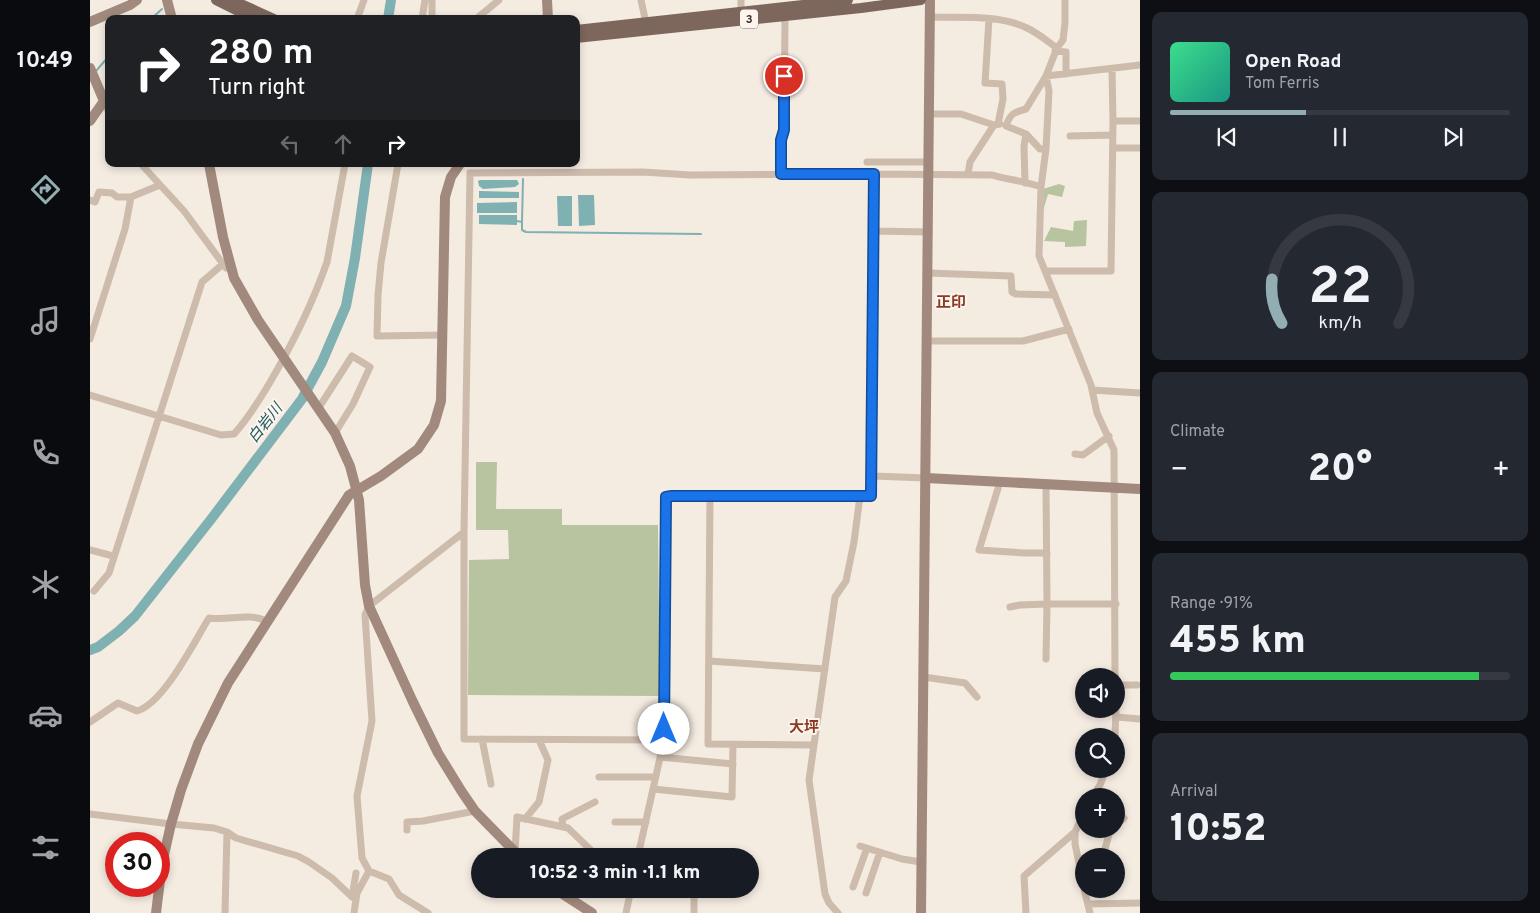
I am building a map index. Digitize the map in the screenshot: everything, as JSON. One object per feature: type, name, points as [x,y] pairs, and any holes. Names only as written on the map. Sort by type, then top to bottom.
[{"type":"main road","points":[[216,0],[246,15]]},
{"type":"main road","points":[[232,0],[264,15]]},
{"type":"main road","name":"3","points":[[580,30],[848,0]]},
{"type":"main road","name":"3","points":[[580,37],[780,8],[861,8],[921,0]]},
{"type":"street","points":[[106,15],[137,0]]},
{"type":"street","points":[[167,0],[171,15]]},
{"type":"street","points":[[358,15],[364,0]]},
{"type":"street","points":[[423,15],[425,0]]},
{"type":"street","points":[[432,0],[432,15]]},
{"type":"street","points":[[481,15],[499,0]]},
{"type":"street","points":[[547,0],[548,15]]},
{"type":"street","points":[[641,0],[646,23]]},
{"type":"street","points":[[741,0],[741,12]]},
{"type":"street","points":[[921,913],[930,0]]},
{"type":"street","points":[[1006,126],[1013,112],[1026,109],[1046,76],[1056,49],[1063,40],[1065,0]]},
{"type":"street","points":[[780,8],[785,22],[784,130],[781,140],[781,174]]},
{"type":"street","points":[[90,22],[105,16]]},
{"type":"street","points":[[931,17],[989,19],[1027,28],[1056,49],[1066,52],[1066,74]]},
{"type":"street","points":[[968,174],[970,162],[996,124],[1003,99],[1002,84],[985,83],[989,19]]},
{"type":"street","points":[[1046,76],[1140,65]]},
{"type":"street","points":[[1045,271],[1111,271],[1112,69]]},
{"type":"street","points":[[90,121],[105,97],[92,72]]},
{"type":"street","points":[[1046,76],[1049,90],[1046,149],[1041,188],[1039,256],[1092,390],[1097,413],[1114,450],[1115,668]]},
{"type":"street","points":[[930,114],[961,114],[1006,126],[1026,134],[1040,149],[1046,149]]},
{"type":"street","points":[[1113,121],[1140,121]]},
{"type":"street","points":[[1025,183],[1024,146],[1026,134]]},
{"type":"street","points":[[1070,136],[1113,136]]},
{"type":"street","points":[[1113,148],[1140,148]]},
{"type":"street","points":[[867,162],[929,162]]},
{"type":"street","points":[[144,167],[184,211],[234,278],[258,320],[335,433],[350,466],[358,490],[369,606],[438,753],[475,811],[510,848]]},
{"type":"street","points":[[210,167],[223,236],[234,278]]},
{"type":"street","points":[[90,395],[221,435],[234,434],[253,410],[284,358],[306,315],[327,262],[344,167]]},
{"type":"street","points":[[397,167],[381,263],[377,336],[442,335]]},
{"type":"street","points":[[156,913],[162,864],[181,790],[202,736],[228,683],[266,621],[349,495],[381,476],[418,450],[434,425],[441,401],[445,197],[451,178],[458,167]]},
{"type":"street","points":[[514,172],[516,167]]},
{"type":"street","points":[[541,172],[543,167]]},
{"type":"street","points":[[664,740],[464,739],[464,532],[470,173],[643,172],[690,175],[968,174],[992,175],[1041,188]]},
{"type":"street","points":[[640,848],[664,740],[666,497],[871,496],[874,174]]},
{"type":"street","points":[[90,200],[96,202],[99,192],[112,193],[117,197],[131,198],[160,185]]},
{"type":"street","points":[[90,339],[125,229],[131,198]]},
{"type":"street","points":[[874,232],[929,232]]},
{"type":"street","points":[[94,591],[109,573],[202,282],[223,264]]},
{"type":"street","points":[[928,273],[1011,276],[1012,292],[1016,294],[1055,295]]},
{"type":"street","points":[[928,341],[1024,341],[1069,330]]},
{"type":"street","points":[[318,409],[352,356],[370,367],[353,404],[335,433]]},
{"type":"street","points":[[1092,390],[1140,393]]},
{"type":"street","points":[[1075,454],[1083,455],[1109,436]]},
{"type":"street","points":[[872,476],[1140,489]]},
{"type":"street","points":[[1000,482],[979,550],[1024,554],[1047,553]]},
{"type":"street","points":[[1046,484],[1046,659]]},
{"type":"street","points":[[710,496],[708,744],[814,745]]},
{"type":"street","points":[[838,913],[825,894],[809,780],[835,597],[846,581],[854,542],[860,496]]},
{"type":"street","points":[[428,913],[399,895],[389,879],[369,871],[362,858],[358,796],[372,721],[364,615],[369,606],[464,532]]},
{"type":"street","points":[[90,550],[113,556]]},
{"type":"street","points":[[1010,607],[1047,604],[1116,604]]},
{"type":"street","points":[[90,722],[118,703],[137,712],[144,709],[172,678],[210,618],[249,616],[258,617],[266,621]]},
{"type":"street","points":[[709,660],[825,668]]},
{"type":"street","points":[[924,677],[965,684],[977,697]]},
{"type":"street","points":[[1125,685],[1137,685]]},
{"type":"street","points":[[1125,718],[1140,719]]},
{"type":"street","points":[[482,739],[491,784]]},
{"type":"street","points":[[525,819],[539,802],[548,760],[539,740]]},
{"type":"street","points":[[653,789],[732,797],[733,744]]},
{"type":"street","points":[[660,757],[733,764]]},
{"type":"street","points":[[599,777],[655,778]]},
{"type":"street","points":[[563,827],[562,819],[595,802]]},
{"type":"street","points":[[407,830],[407,822],[423,821],[475,811]]},
{"type":"street","points":[[90,814],[214,828],[227,832],[236,838],[298,856],[332,878],[352,898],[356,873]]},
{"type":"street","points":[[517,848],[517,817],[568,828],[589,848]]},
{"type":"street","points":[[615,822],[646,822]]},
{"type":"street","points":[[225,913],[227,832]]},
{"type":"street","points":[[1026,913],[1024,876],[1075,833]]},
{"type":"street","points":[[853,887],[864,847],[902,859],[921,862]]},
{"type":"street","points":[[866,893],[880,852]]},
{"type":"street","points":[[354,913],[357,893],[369,871]]},
{"type":"street","points":[[569,898],[592,913]]},
{"type":"street","points":[[626,913],[629,898]]},
{"type":"street","points":[[694,898],[694,913]]},
{"type":"street","points":[[1086,898],[1090,913]]},
{"type":"street","points":[[1088,904],[1140,903]]},
{"type":"green space","points":[[1059,184],[1065,186],[1062,197],[1048,194],[1043,211],[1043,189]]},
{"type":"green space","points":[[1087,220],[1086,246],[1065,247],[1065,242],[1044,241],[1051,227],[1073,231],[1074,221]]},
{"type":"green space","points":[[476,462],[497,462],[496,509],[562,509],[562,525],[658,525],[660,696],[468,695],[469,560],[509,559],[508,530],[476,530]]},
{"type":"water","points":[[517,180],[519,184],[515,187],[483,189],[479,186],[478,181]]},
{"type":"water","points":[[479,191],[519,192],[519,198],[479,198]]},
{"type":"water","points":[[578,195],[594,195],[595,225],[579,226]]},
{"type":"water","points":[[557,196],[572,196],[572,226],[558,226]]},
{"type":"water","points":[[517,202],[517,213],[477,213],[477,203]]},
{"type":"water","points":[[479,215],[517,215],[517,225],[479,224]]},
{"type":"waterway","name":"白岩川","points":[[389,15],[391,0]]},
{"type":"waterway","points":[[155,15],[162,9]]},
{"type":"waterway","points":[[96,71],[105,61]]},
{"type":"waterway","name":"白岩川","points":[[90,650],[98,647],[135,616],[302,399],[322,362],[346,306],[355,258],[368,167]]},
{"type":"waterway","points":[[517,221],[522,222],[523,179]]},
{"type":"waterway","points":[[522,222],[522,230],[526,232],[701,234]]},
{"type":"district","name":"正印","points":[[951,302]]},
{"type":"district","name":"大坪","points":[[804,727]]},
{"type":"route","points":[[664,729],[666,497],[871,496],[873,457],[874,174],[781,174],[781,140],[784,130],[784,76]]}]
